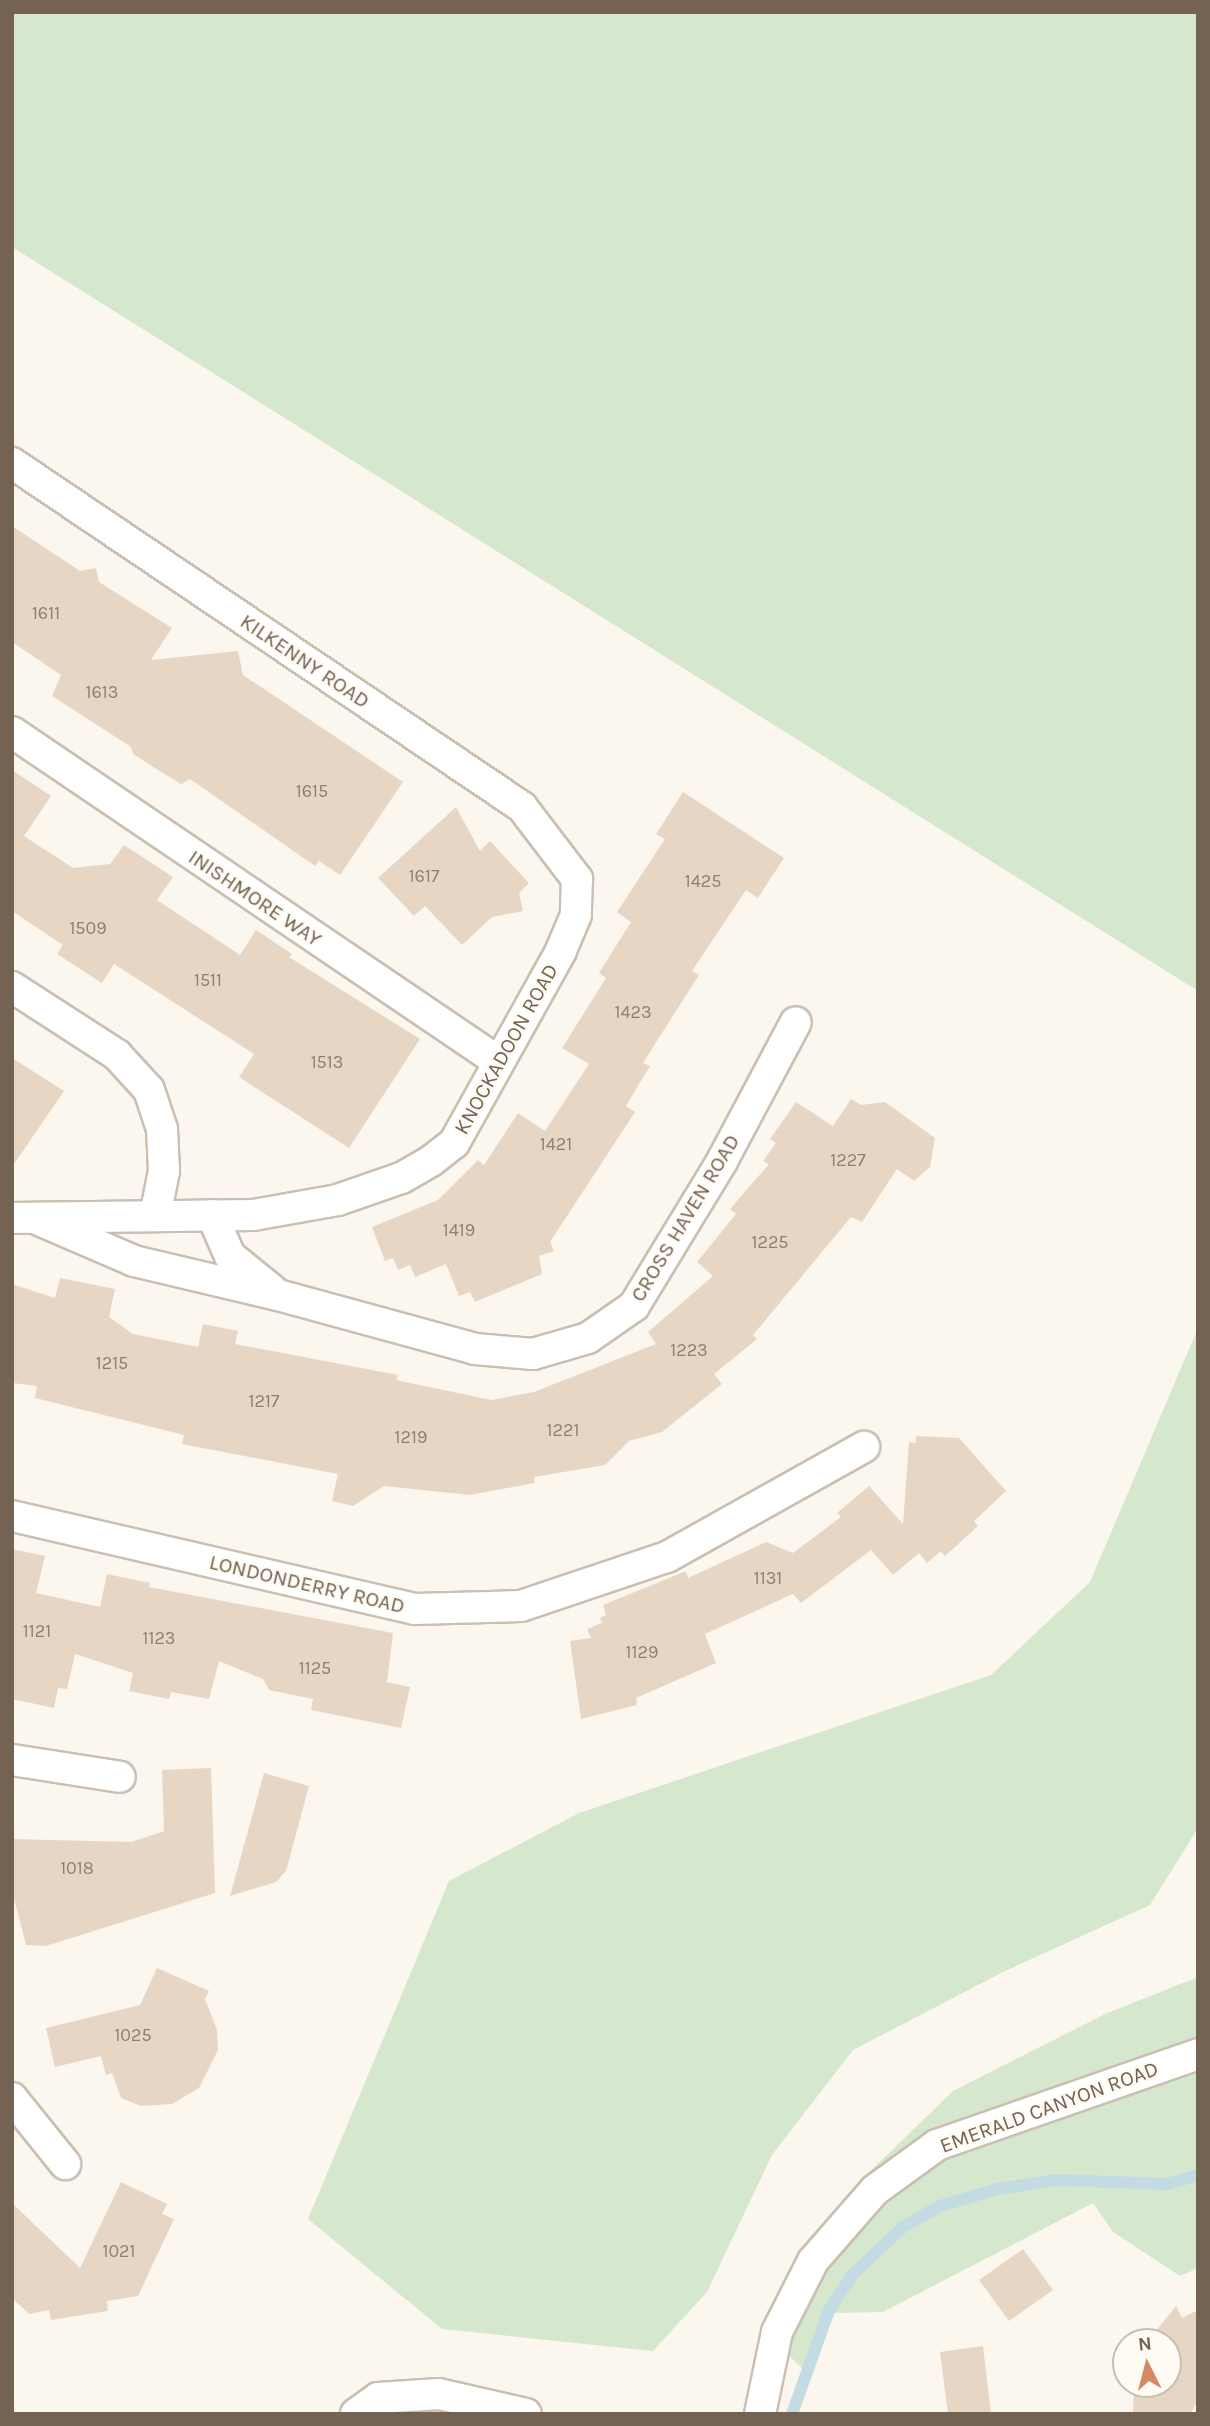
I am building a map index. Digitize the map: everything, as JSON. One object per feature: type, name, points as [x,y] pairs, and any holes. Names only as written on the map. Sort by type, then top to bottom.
[{"type":"street","name":"KILKENNY ROAD","points":[[12,463],[522,807],[578,880]]},
{"type":"street","name":"INISHMORE WAY","points":[[12,732],[499,1062]]},
{"type":"street","name":"KNOCKADOON ROAD","points":[[24,1218],[253,1215],[338,1200],[401,1178],[454,1143],[561,951],[576,915],[578,880]]},
{"type":"street","points":[[12,987],[117,1055],[149,1090],[162,1129],[164,1171],[155,1216]]},
{"type":"street","name":"CROSS HAVEN ROAD","points":[[24,1218],[134,1261],[278,1295],[475,1349],[533,1354],[588,1338],[634,1306],[722,1161],[796,1022]]},
{"type":"street","name":"CROSS HAVEN ROAD","points":[[212,1215],[230,1256],[278,1295]]},
{"type":"street","name":"LONDONDERRY ROAD","points":[[12,1516],[415,1609],[521,1606],[667,1557],[864,1447]]},
{"type":"street","points":[[12,1760],[120,1777]]},
{"type":"street","name":"EMERALD CANYON ROAD","points":[[760,2414],[777,2332],[807,2273],[875,2190],[937,2145],[1198,2054]]},
{"type":"street","points":[[12,2098],[65,2164]]},
{"type":"street","points":[[356,2414],[378,2398],[439,2394],[526,2414]]},
{"type":"green space","points":[[12,12],[1198,12],[1198,991],[12,247]]},
{"type":"green space","points":[[1198,1328],[1198,1828],[1150,1905],[1003,1972],[853,2050],[772,2155],[707,2292],[653,2351],[442,2329],[308,2219],[449,1881],[579,1813],[991,1675],[1090,1582]]},
{"type":"green space","points":[[1198,1977],[1198,2268],[1180,2276],[1113,2232],[1093,2203],[883,2312],[835,2313],[808,2374],[772,2339],[830,2225],[857,2184],[953,2091],[1105,2014]]},
{"type":"building","points":[[12,526],[80,571],[96,568],[99,582],[172,628],[151,660],[238,651],[243,675],[403,782],[340,875],[319,861],[315,866],[190,779],[181,784],[158,770],[133,754],[131,747],[52,696],[61,675],[12,642]]},
{"type":"building","points":[[12,770],[51,796],[24,836],[73,868],[110,864],[124,845],[173,877],[157,900],[240,955],[256,930],[292,954],[289,957],[420,1039],[349,1148],[239,1077],[254,1054],[114,964],[102,983],[57,954],[63,945],[12,911]]},
{"type":"building","points":[[683,792],[784,858],[758,898],[746,890],[692,971],[699,975],[643,1063],[650,1066],[626,1106],[635,1112],[550,1242],[554,1251],[539,1256],[542,1274],[475,1302],[470,1292],[459,1296],[446,1264],[415,1277],[410,1265],[398,1270],[393,1258],[385,1261],[372,1227],[438,1200],[478,1160],[484,1165],[518,1113],[545,1131],[589,1064],[562,1048],[606,978],[599,973],[631,922],[617,912],[665,839],[656,834]]},
{"type":"building","points":[[456,807],[480,851],[490,841],[529,883],[519,893],[523,911],[492,917],[462,945],[425,906],[414,916],[378,878]]},
{"type":"building","points":[[12,1058],[64,1091],[12,1167]]},
{"type":"building","points":[[851,1099],[861,1105],[885,1102],[935,1138],[930,1167],[914,1181],[897,1169],[862,1222],[851,1217],[753,1335],[757,1339],[714,1374],[722,1384],[662,1432],[629,1441],[605,1465],[534,1477],[535,1483],[470,1495],[384,1486],[353,1506],[332,1501],[338,1474],[182,1444],[184,1435],[35,1398],[37,1386],[12,1383],[12,1284],[55,1298],[60,1278],[115,1289],[109,1317],[133,1334],[198,1347],[203,1324],[238,1331],[235,1344],[398,1375],[396,1380],[491,1400],[534,1392],[656,1344],[648,1332],[713,1276],[697,1262],[736,1214],[730,1209],[769,1164],[763,1161],[776,1143],[770,1139],[796,1102],[833,1126]]},
{"type":"building","points":[[916,1436],[959,1438],[1006,1491],[974,1521],[978,1526],[945,1556],[941,1551],[927,1563],[919,1553],[893,1575],[871,1550],[801,1603],[793,1594],[705,1634],[716,1663],[636,1698],[637,1705],[581,1719],[570,1641],[591,1638],[587,1629],[602,1623],[600,1618],[606,1615],[603,1605],[686,1571],[688,1578],[766,1542],[793,1553],[841,1517],[837,1513],[869,1486],[903,1524],[909,1442],[916,1443]]},
{"type":"building","points":[[12,1549],[45,1556],[36,1593],[100,1607],[107,1574],[150,1583],[149,1587],[393,1633],[387,1682],[410,1687],[401,1728],[311,1710],[313,1699],[269,1690],[263,1679],[219,1661],[209,1699],[171,1692],[169,1699],[129,1691],[133,1673],[75,1654],[67,1689],[58,1688],[54,1708],[12,1699]]},
{"type":"building","points":[[211,1768],[215,1893],[46,1946],[26,1945],[12,1891],[12,1839],[131,1842],[164,1831],[162,1770]]},
{"type":"building","points":[[264,1773],[309,1786],[286,1871],[276,1882],[230,1896]]},
{"type":"building","points":[[157,1968],[209,1991],[205,1999],[217,2030],[218,2050],[199,2088],[172,2104],[141,2106],[121,2098],[112,2073],[106,2075],[101,2056],[55,2067],[46,2028],[140,2005]]},
{"type":"building","points":[[121,2182],[167,2204],[162,2214],[174,2219],[138,2296],[107,2301],[108,2311],[51,2320],[49,2310],[29,2314],[12,2298],[12,2203],[80,2268]]},
{"type":"building","points":[[1023,2249],[1053,2290],[1009,2321],[979,2280]]},
{"type":"building","points":[[1176,2306],[1182,2318],[1198,2310],[1198,2401],[1190,2414],[1133,2414],[1134,2398],[1182,2398],[1182,2328],[1158,2328]]},
{"type":"building","points":[[983,2346],[991,2414],[948,2414],[940,2352]]},
{"type":"waterway","points":[[792,2414],[829,2310],[853,2274],[903,2227],[940,2206],[997,2189],[1056,2180],[1167,2184],[1198,2175]]}]
